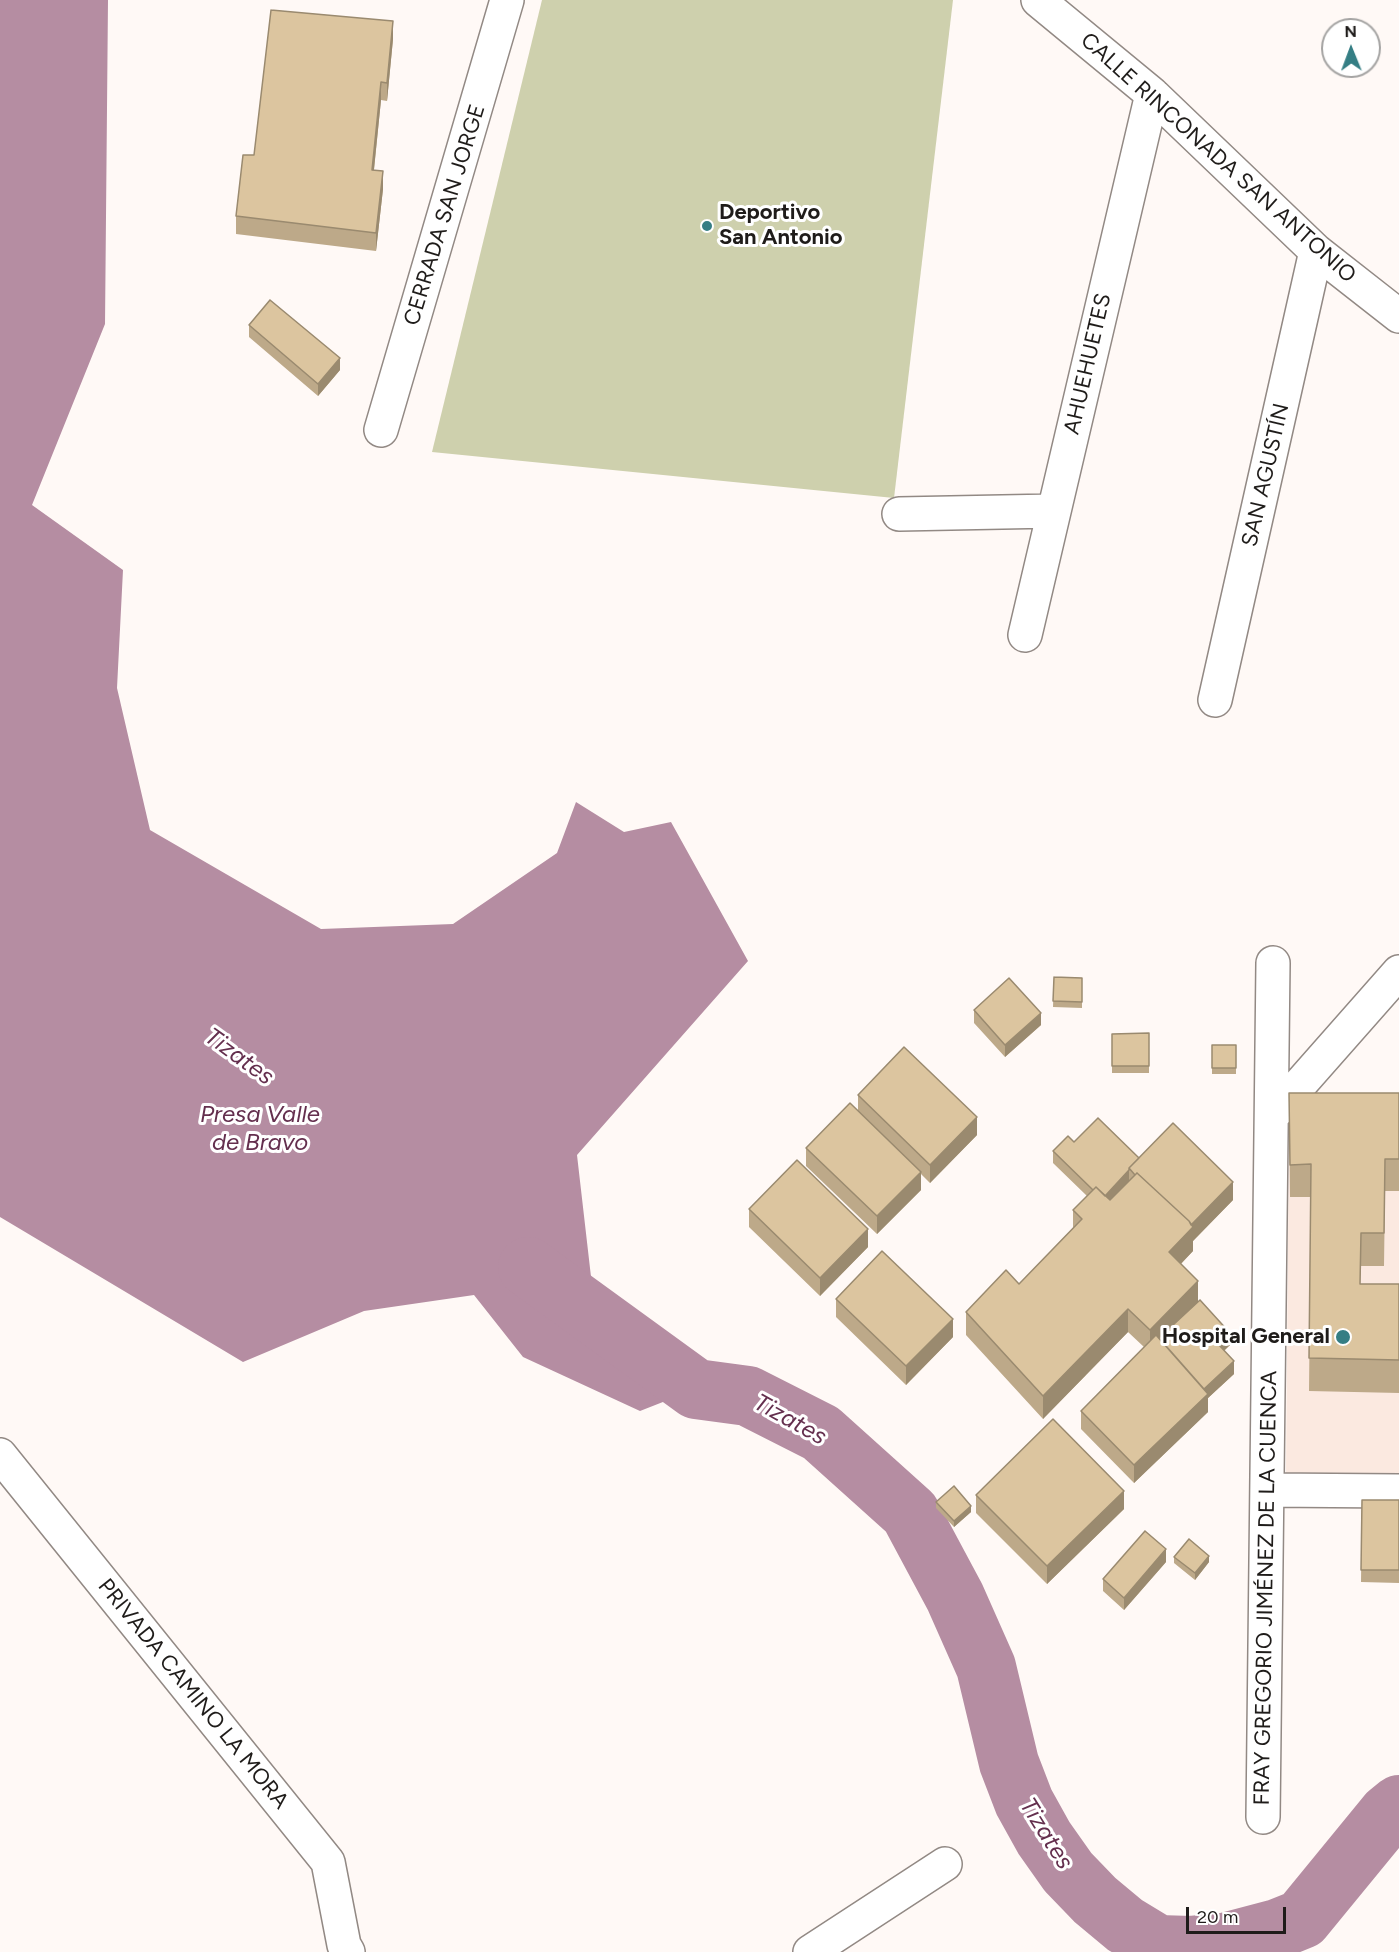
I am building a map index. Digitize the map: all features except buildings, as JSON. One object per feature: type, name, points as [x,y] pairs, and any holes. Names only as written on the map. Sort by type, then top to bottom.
[{"type":"street","name":"CERRADA SAN JORGE","points":[[381,430],[507,0]]},
{"type":"street","name":"CALLE RINCONADA SAN ANTONIO","points":[[1038,0],[1152,94],[1317,251],[1399,316]]},
{"type":"street","name":"AHUEHUETES","points":[[1025,635],[1152,94]]},
{"type":"street","name":"SAN AGUSTÍN","points":[[1215,700],[1317,251]]},
{"type":"street","points":[[900,514],[1054,511]]},
{"type":"street","name":"FRAY GREGORIO JIMÉNEZ DE LA CUENCA","points":[[1263,1817],[1273,963]]},
{"type":"street","points":[[1272,1116],[1399,972]]},
{"type":"street","name":"PRIVADA CAMINO LA MORA","points":[[0,1455],[328,1862],[344,1945],[348,1952]]},
{"type":"street","points":[[1267,1490],[1399,1491]]},
{"type":"street","points":[[810,1952],[945,1864]]},
{"type":"shaded area","name":"Hospital General","points":[[1289,1125],[1399,1126],[1399,1477],[1286,1477]]},
{"type":"green space","name":"Deportivo San Antonio","points":[[542,0],[953,0],[894,498],[432,452]]},
{"type":"water","name":"Presa Valle de Bravo","points":[[0,0],[108,0],[105,324],[32,505],[123,570],[117,688],[150,830],[321,929],[453,924],[557,853],[576,802],[624,832],[671,822],[748,961],[577,1155],[597,1329],[696,1389],[640,1411],[523,1357],[474,1295],[364,1311],[243,1362],[0,1217]]},
{"type":"waterway","name":"Tizates","points":[[528,1267],[696,1389],[748,1396],[821,1433],[910,1513],[955,1597],[986,1667],[1009,1763],[1024,1802],[1044,1838],[1068,1872],[1095,1900],[1125,1925],[1158,1945],[1191,1946],[1224,1943],[1277,1929],[1302,1919],[1388,1814],[1399,1805]]},
{"type":"place","name":"Deportivo San Antonio","points":[[707,226]]},
{"type":"place","name":"Hospital General","points":[[1343,1337]]}]
